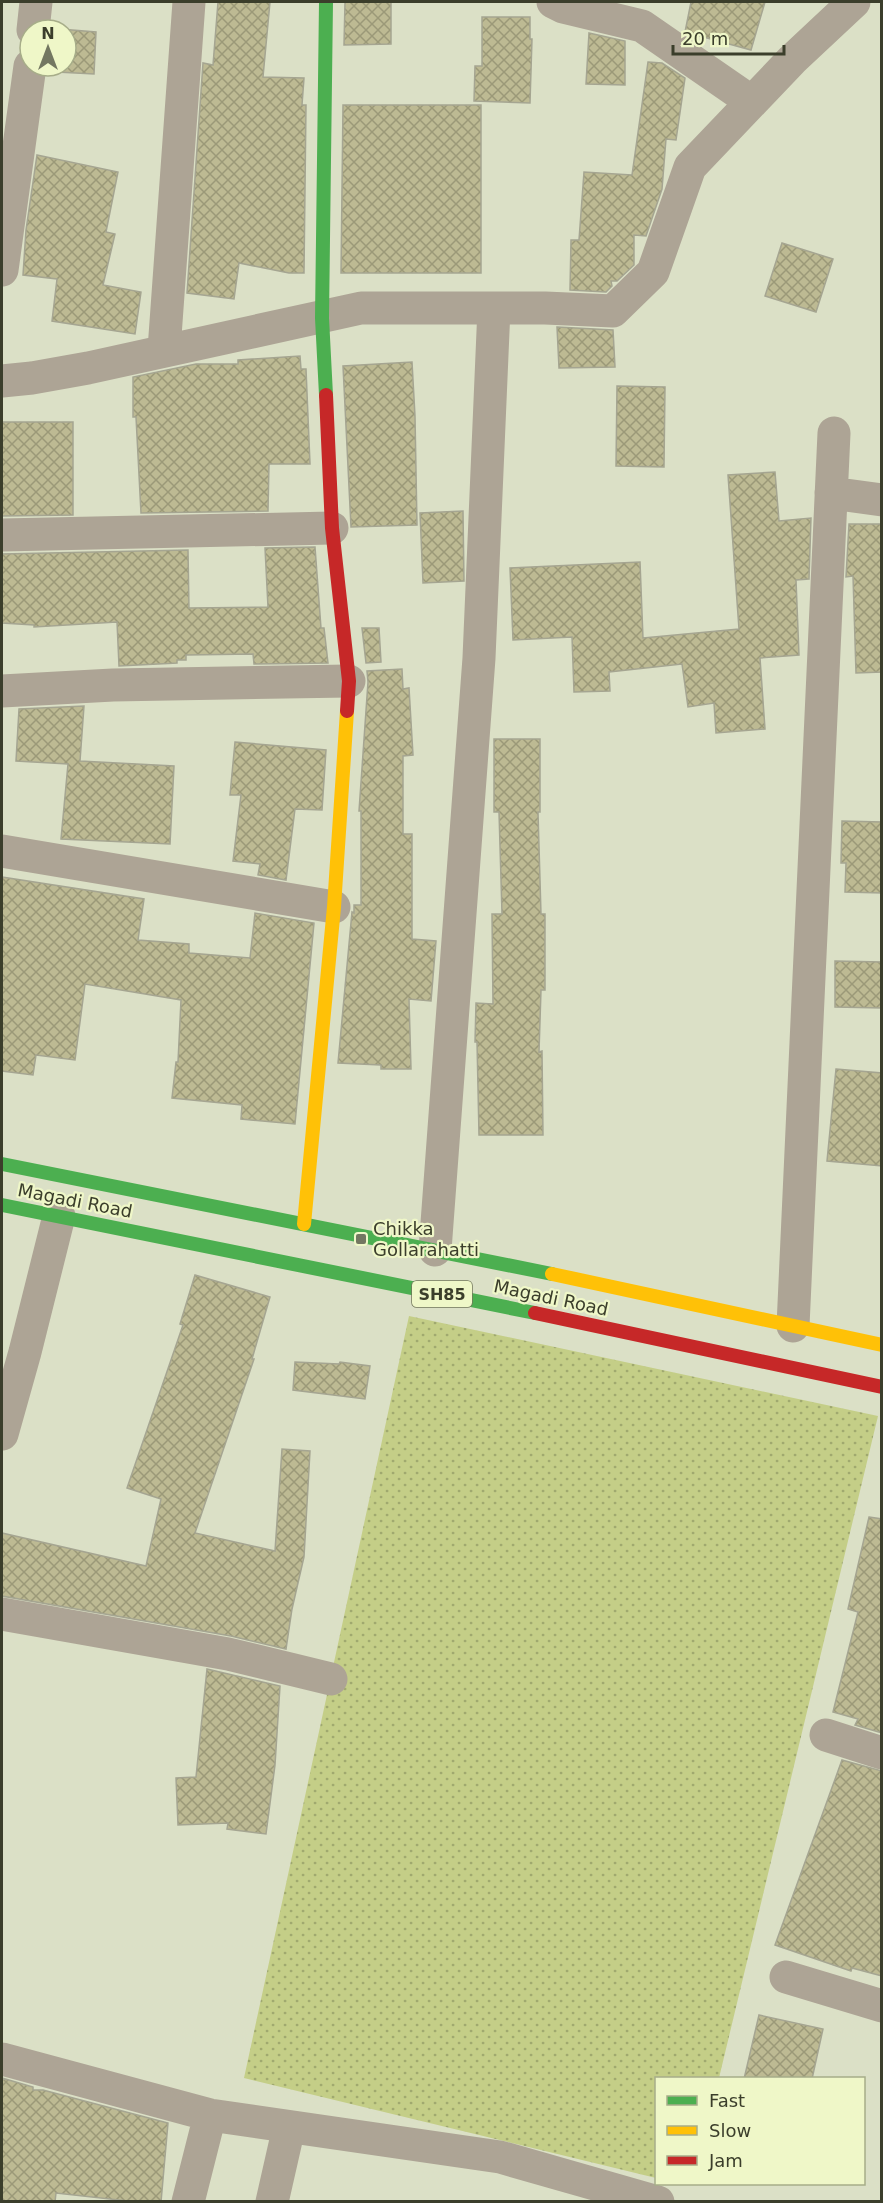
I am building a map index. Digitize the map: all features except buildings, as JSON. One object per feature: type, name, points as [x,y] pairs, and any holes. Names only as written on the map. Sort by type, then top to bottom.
[{"type":"main road","points":[[304,1224],[334,907],[349,681],[333,528],[322,318],[326,2]]},
{"type":"main road","name":"Magadi Road","points":[[2,1164],[435,1250],[882,1345]]},
{"type":"main road","name":"Magadi Road","points":[[2,1205],[577,1321],[882,1387]]},
{"type":"street","points":[[34,18],[36,2]]},
{"type":"street","points":[[164,350],[189,2]]},
{"type":"street","points":[[553,2],[563,7],[642,26],[752,102]]},
{"type":"street","points":[[2,381],[77,370],[361,308],[613,311],[653,272],[690,167],[792,60],[854,2]]},
{"type":"street","points":[[2,270],[28,78]]},
{"type":"street","points":[[435,1250],[479,658],[494,308]]},
{"type":"street","points":[[793,1326],[834,433]]},
{"type":"street","points":[[831,493],[882,500]]},
{"type":"street","points":[[2,535],[333,528]]},
{"type":"street","points":[[2,691],[113,685],[349,681]]},
{"type":"street","points":[[2,851],[334,907]]},
{"type":"street","points":[[2,1434],[59,1216]]},
{"type":"street","points":[[2,1614],[228,1654],[331,1679]]},
{"type":"street","points":[[825,1735],[882,1753]]},
{"type":"street","points":[[786,1977],[882,2006]]},
{"type":"street","points":[[2,2059],[210,2115],[500,2157],[658,2202]]},
{"type":"street","points":[[188,2202],[210,2115]]},
{"type":"street","points":[[272,2202],[289,2127]]},
{"type":"green space","points":[[409,1316],[878,1416],[719,2077],[655,2077],[655,2178],[244,2078]]},
{"type":"traffic: fast","points":[[326,2],[322,318],[326,395]]},
{"type":"traffic: fast","points":[[2,1164],[552,1274]]},
{"type":"traffic: fast","points":[[2,1205],[535,1313]]},
{"type":"traffic: slow","points":[[304,1224],[334,907],[347,711]]},
{"type":"traffic: slow","points":[[552,1274],[882,1345]]},
{"type":"traffic: jam","points":[[326,395],[332,528],[349,681],[347,711]]},
{"type":"traffic: jam","points":[[535,1313],[882,1387]]},
{"type":"place","name":"Chikka Gollarahatti","points":[[361,1239]]}]
